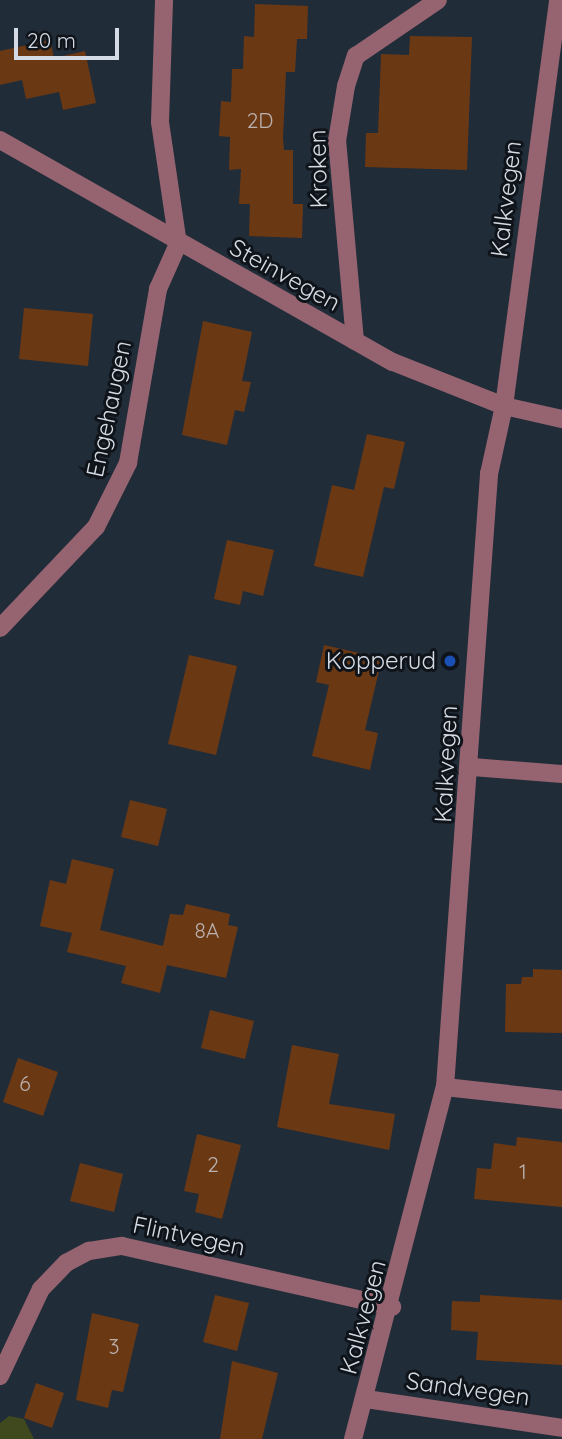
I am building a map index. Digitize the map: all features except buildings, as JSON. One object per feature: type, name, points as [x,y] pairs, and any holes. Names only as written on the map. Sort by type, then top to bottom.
[{"type":"street","points":[[164,0],[160,122],[178,244]]},
{"type":"street","name":"Kroken","points":[[355,341],[337,141],[346,86],[356,56],[438,0]]},
{"type":"street","name":"Kalkvegen","points":[[353,1439],[392,1307],[445,1087],[472,767],[487,500],[504,406],[558,0]]},
{"type":"street","name":"Steinvegen","points":[[0,140],[178,244],[355,341],[504,406],[562,419]]},
{"type":"street","name":"Engehaugen","points":[[0,628],[70,556],[114,499],[128,463],[158,289],[178,244]]},
{"type":"street","points":[[472,767],[562,774]]},
{"type":"street","points":[[445,1087],[562,1100]]},
{"type":"street","name":"Flintvegen","points":[[0,1376],[41,1289],[66,1263],[89,1251],[122,1246],[392,1307]]},
{"type":"street","name":"Sandvegen","points":[[366,1399],[562,1428]]},
{"type":"green space","points":[[9,1416],[24,1419],[34,1439],[0,1439],[0,1423]]},
{"type":"place","name":"Kopperud","points":[[450,661]]}]
